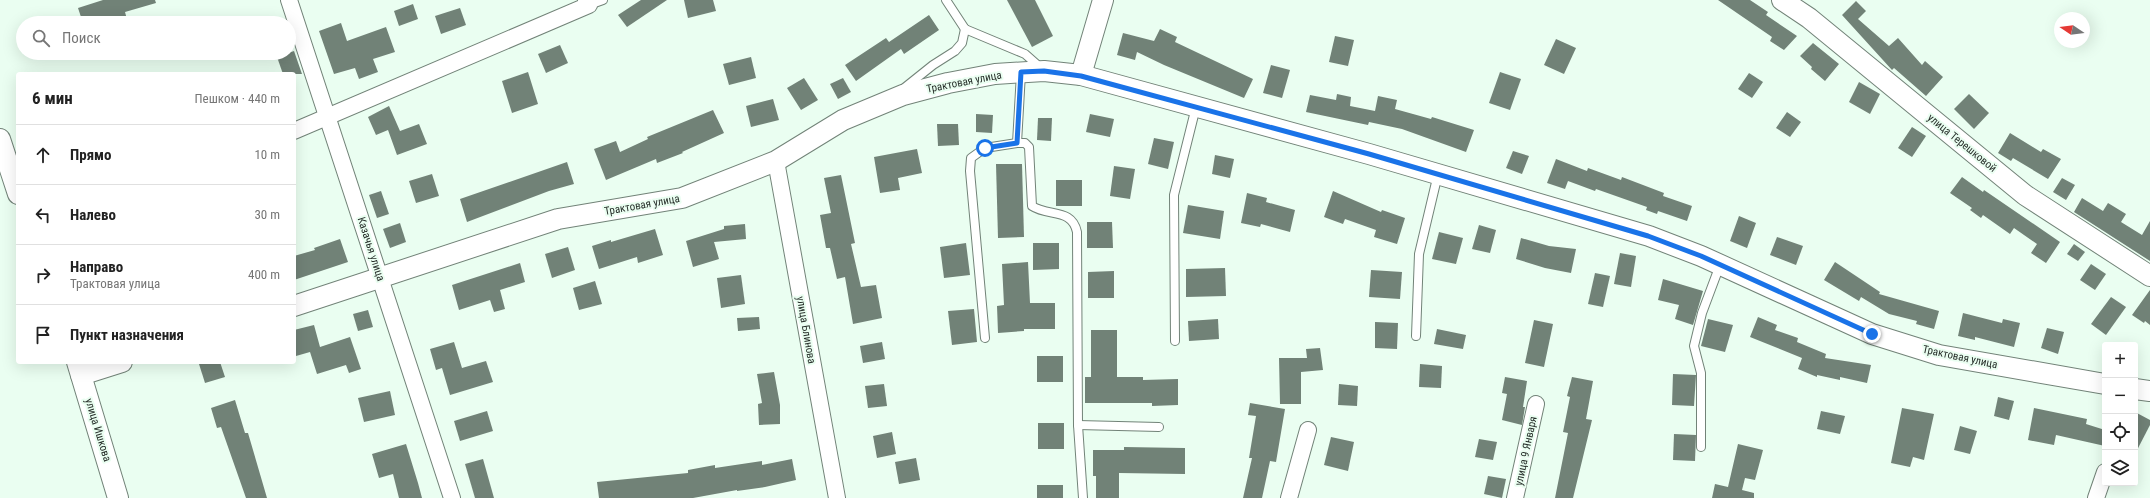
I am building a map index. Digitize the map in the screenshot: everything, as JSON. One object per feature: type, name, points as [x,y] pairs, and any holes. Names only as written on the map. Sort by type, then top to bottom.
[{"type":"street","name":"Казачья улица","points":[[289,0],[294,16]]},
{"type":"street","points":[[1081,76],[1103,0]]},
{"type":"street","name":"улица Терешковой","points":[[1782,0],[1809,18],[2025,195],[2150,276]]},
{"type":"street","points":[[296,130],[593,2]]},
{"type":"street","name":"Казачья улица","points":[[296,21],[452,498]]},
{"type":"street","name":"Трактовая улица","points":[[296,305],[558,219],[682,198],[776,161],[843,120],[902,95],[948,83],[995,74],[1044,71],[1081,76],[1196,107],[1438,174],[1648,236],[1720,265],[1872,334],[1939,355],[2102,383]]},
{"type":"street","points":[[0,139],[16,188]]},
{"type":"street","name":"улица Блинова","points":[[776,161],[835,498]]},
{"type":"street","points":[[79,368],[108,364]]},
{"type":"street","name":"улица Ишкова","points":[[79,368],[118,498]]},
{"type":"street","points":[[2138,390],[2150,392]]},
{"type":"street","name":"улица 9 Января","points":[[1515,498],[1536,404]]},
{"type":"street","points":[[1289,498],[1308,430]]},
{"type":"street","points":[[2096,498],[2102,481]]},
{"type":"lane","points":[[946,0],[965,28],[1025,54],[1044,71]]},
{"type":"lane","points":[[902,95],[903,88],[933,65],[955,51],[962,43],[965,28]]},
{"type":"lane","points":[[1017,143],[1021,72]]},
{"type":"lane","points":[[1176,341],[1174,195],[1196,107]]},
{"type":"lane","points":[[985,338],[970,171],[971,158],[985,148],[1025,143],[1029,146],[1032,206],[1039,210],[1068,217],[1075,222],[1077,232],[1078,425],[1083,498]]},
{"type":"lane","points":[[1416,336],[1419,254],[1438,174]]},
{"type":"lane","points":[[1701,447],[1701,373],[1694,346],[1702,313],[1720,265]]},
{"type":"lane","points":[[1078,425],[1159,427]]},
{"type":"building","points":[[103,0],[155,0],[156,3],[125,12],[126,16],[81,16],[78,8]]},
{"type":"building","points":[[641,0],[667,0],[627,27],[618,15]]},
{"type":"building","points":[[684,0],[713,0],[716,11],[688,18]]},
{"type":"building","points":[[1007,0],[1035,0],[1053,36],[1032,47]]},
{"type":"building","points":[[1718,0],[1750,0],[1768,12],[1766,15],[1797,36],[1784,50],[1770,41],[1772,37]]},
{"type":"building","points":[[1856,1],[1866,11],[1858,19],[1889,46],[1898,38],[1922,65],[1925,61],[1943,77],[1926,96],[1894,68],[1892,70],[1842,15]]},
{"type":"building","points":[[413,4],[418,19],[399,26],[394,11]]},
{"type":"building","points":[[460,8],[466,25],[441,34],[435,16]]},
{"type":"building","points":[[929,15],[939,30],[904,54],[901,49],[856,81],[845,65],[886,38],[889,42]]},
{"type":"building","points":[[341,23],[347,41],[386,27],[395,52],[373,59],[378,72],[359,79],[355,68],[334,74],[319,31]]},
{"type":"building","points":[[1160,29],[1177,37],[1175,42],[1253,79],[1244,98],[1164,65],[1137,52],[1135,60],[1117,55],[1123,33],[1154,41]]},
{"type":"building","points":[[1335,36],[1354,40],[1348,66],[1329,62]]},
{"type":"building","points":[[1556,39],[1576,48],[1564,74],[1544,65]]},
{"type":"building","points":[[1813,43],[1839,64],[1825,81],[1811,69],[1812,67],[1800,56]]},
{"type":"building","points":[[560,45],[568,63],[546,73],[538,54]]},
{"type":"building","points":[[296,57],[302,74],[296,74],[296,72],[282,72],[278,60],[296,60]]},
{"type":"building","points":[[751,57],[756,78],[729,85],[723,64]]},
{"type":"building","points":[[1271,65],[1290,70],[1282,98],[1263,93]]},
{"type":"building","points":[[528,72],[538,104],[512,113],[502,81]]},
{"type":"building","points":[[1500,72],[1521,79],[1510,110],[1489,103]]},
{"type":"building","points":[[1749,73],[1763,82],[1752,98],[1738,89]]},
{"type":"building","points":[[804,78],[818,100],[801,110],[787,88]]},
{"type":"building","points":[[843,78],[851,92],[838,99],[830,84]]},
{"type":"building","points":[[1859,82],[1880,94],[1870,114],[1849,102]]},
{"type":"building","points":[[1337,94],[1351,97],[1350,106],[1375,111],[1378,96],[1397,100],[1395,109],[1431,119],[1432,117],[1474,130],[1466,152],[1402,129],[1369,122],[1368,125],[1306,112],[1310,95],[1336,100]]},
{"type":"building","points":[[1969,94],[1989,113],[1974,129],[1954,109]]},
{"type":"building","points":[[773,99],[779,120],[751,127],[746,106]]},
{"type":"building","points":[[389,106],[400,131],[419,124],[427,144],[397,155],[388,130],[376,135],[368,117]]},
{"type":"building","points":[[713,110],[724,133],[682,152],[683,153],[657,163],[656,159],[606,180],[594,149],[616,141],[620,152],[648,139],[647,137]]},
{"type":"building","points":[[1787,112],[1801,122],[1790,137],[1776,128]]},
{"type":"building","points":[[976,114],[993,115],[992,133],[976,132]]},
{"type":"building","points":[[1090,114],[1114,119],[1110,137],[1086,132]]},
{"type":"building","points":[[1038,118],[1052,118],[1051,141],[1037,140]]},
{"type":"building","points":[[937,124],[958,124],[959,145],[938,146]]},
{"type":"building","points":[[1912,127],[1926,136],[1912,157],[1898,148]]},
{"type":"building","points":[[2010,133],[2041,152],[2043,149],[2061,159],[2048,179],[2013,158],[2011,161],[1998,153]]},
{"type":"building","points":[[1154,138],[1174,142],[1168,169],[1148,164]]},
{"type":"building","points":[[917,149],[922,173],[898,178],[900,190],[880,193],[874,157]]},
{"type":"building","points":[[1513,151],[1529,156],[1522,174],[1506,168]]},
{"type":"building","points":[[1215,155],[1234,159],[1230,178],[1212,174]]},
{"type":"building","points":[[1556,159],[1587,171],[1588,168],[1621,180],[1622,177],[1664,193],[1663,196],[1692,206],[1687,221],[1658,211],[1657,214],[1646,210],[1647,207],[1568,181],[1565,189],[1547,183]]},
{"type":"building","points":[[567,162],[574,184],[549,191],[467,222],[460,199]]},
{"type":"building","points":[[996,164],[1022,164],[1024,237],[998,238]]},
{"type":"building","points":[[1114,166],[1135,169],[1130,199],[1110,196]]},
{"type":"building","points":[[432,174],[439,196],[416,203],[409,181]]},
{"type":"building","points":[[841,175],[855,243],[851,244],[861,287],[876,285],[882,318],[853,324],[845,277],[837,279],[830,248],[826,248],[820,215],[831,213],[824,178]]},
{"type":"building","points":[[1962,177],[1983,192],[1984,190],[2060,242],[2046,263],[2031,253],[2037,244],[2014,228],[2010,234],[1983,215],[1981,218],[1970,210],[1972,208],[1950,193]]},
{"type":"building","points":[[2062,178],[2075,185],[2066,200],[2053,192]]},
{"type":"building","points":[[1056,180],[1082,180],[1082,206],[1056,206]]},
{"type":"building","points":[[381,191],[389,214],[377,218],[369,195]]},
{"type":"building","points":[[1333,191],[1381,212],[1382,210],[1405,218],[1397,244],[1374,237],[1376,230],[1345,219],[1343,224],[1324,217]]},
{"type":"building","points":[[1247,193],[1267,198],[1266,202],[1295,210],[1290,232],[1261,224],[1260,227],[1241,223]]},
{"type":"building","points":[[2082,198],[2103,211],[2108,203],[2126,214],[2121,222],[2142,235],[2150,221],[2150,261],[2074,212]]},
{"type":"building","points":[[1188,205],[1224,211],[1220,239],[1183,233]]},
{"type":"building","points":[[1739,216],[1756,223],[1747,248],[1730,241]]},
{"type":"building","points":[[1087,222],[1112,222],[1113,248],[1087,248]]},
{"type":"building","points":[[400,223],[406,242],[390,248],[383,229]]},
{"type":"building","points":[[745,224],[746,239],[714,242],[719,259],[693,267],[686,241],[724,229],[724,226]]},
{"type":"building","points":[[1479,225],[1496,230],[1490,253],[1472,249]]},
{"type":"building","points":[[655,229],[663,255],[638,263],[637,257],[599,269],[592,246]]},
{"type":"building","points":[[1439,232],[1463,238],[1456,264],[1432,259]]},
{"type":"building","points":[[1777,237],[1803,246],[1796,265],[1770,255]]},
{"type":"building","points":[[1521,238],[1549,246],[1576,249],[1571,273],[1545,268],[1516,259]]},
{"type":"building","points":[[340,239],[348,262],[296,279],[296,255],[315,250],[314,248]]},
{"type":"building","points":[[966,243],[970,275],[944,278],[940,247]]},
{"type":"building","points":[[1033,243],[1059,243],[1059,269],[1033,270]]},
{"type":"building","points":[[2074,244],[2085,252],[2078,261],[2067,254]]},
{"type":"building","points":[[568,247],[575,270],[552,278],[545,254]]},
{"type":"building","points":[[1620,253],[1636,256],[1631,287],[1614,284]]},
{"type":"building","points":[[1028,262],[1030,303],[1055,303],[1055,329],[1024,329],[1024,331],[998,333],[997,306],[1004,305],[1002,264]]},
{"type":"building","points":[[1835,262],[1880,292],[1879,294],[1939,311],[1934,329],[1916,324],[1917,321],[1889,314],[1861,297],[1859,301],[1824,280]]},
{"type":"building","points":[[520,263],[525,282],[500,290],[505,309],[494,312],[490,300],[459,310],[452,285]]},
{"type":"building","points":[[2091,264],[2106,274],[2095,290],[2080,280]]},
{"type":"building","points":[[1225,268],[1226,296],[1186,297],[1186,269]]},
{"type":"building","points":[[1371,270],[1402,272],[1400,299],[1369,297]]},
{"type":"building","points":[[1114,271],[1114,298],[1088,298],[1088,272]]},
{"type":"building","points":[[1595,273],[1610,276],[1603,307],[1588,304]]},
{"type":"building","points":[[741,275],[745,304],[721,308],[717,278]]},
{"type":"building","points":[[1663,279],[1703,291],[1693,325],[1675,319],[1679,305],[1658,300]]},
{"type":"building","points":[[595,281],[602,304],[579,310],[573,288]]},
{"type":"building","points":[[2150,290],[2150,325],[2132,315]]},
{"type":"building","points":[[2111,297],[2126,307],[2106,335],[2091,324]]},
{"type":"building","points":[[974,309],[977,342],[952,345],[948,311]]},
{"type":"building","points":[[368,310],[373,327],[358,331],[353,314]]},
{"type":"building","points":[[1963,313],[2002,323],[2003,319],[2020,323],[2014,347],[1975,337],[1975,340],[1958,336]]},
{"type":"building","points":[[759,317],[760,329],[738,331],[737,318]]},
{"type":"building","points":[[1758,317],[1777,325],[1775,330],[1798,338],[1797,342],[1826,354],[1825,358],[1871,365],[1867,383],[1840,377],[1840,380],[1817,375],[1817,377],[1798,369],[1802,358],[1750,337]]},
{"type":"building","points":[[1218,319],[1219,339],[1189,341],[1188,321]]},
{"type":"building","points":[[1708,319],[1733,325],[1725,352],[1701,346]]},
{"type":"building","points":[[1534,320],[1553,324],[1544,367],[1525,363]]},
{"type":"building","points":[[1375,322],[1398,323],[1397,349],[1375,348]]},
{"type":"building","points":[[314,325],[320,347],[350,337],[361,369],[349,373],[346,365],[317,374],[310,352],[296,356],[296,330]]},
{"type":"building","points":[[2047,328],[2064,332],[2058,354],[2041,348]]},
{"type":"building","points":[[1437,329],[1466,335],[1463,349],[1434,344]]},
{"type":"building","points":[[1091,330],[1117,330],[1117,377],[1143,377],[1143,380],[1178,379],[1178,405],[1152,406],[1152,403],[1085,403],[1085,377],[1091,377]]},
{"type":"building","points":[[454,342],[462,368],[486,361],[493,382],[450,395],[442,368],[436,370],[430,349]]},
{"type":"building","points":[[882,342],[885,359],[863,363],[860,346]]},
{"type":"building","points":[[1320,348],[1323,370],[1301,372],[1301,404],[1280,404],[1279,358],[1307,358],[1306,349]]},
{"type":"building","points":[[1037,356],[1063,356],[1063,382],[1037,382]]},
{"type":"building","points":[[199,364],[221,364],[225,377],[205,383]]},
{"type":"building","points":[[1420,364],[1442,366],[1441,388],[1419,387]]},
{"type":"building","points":[[774,372],[780,405],[780,424],[759,425],[758,404],[762,403],[757,374]]},
{"type":"building","points":[[1673,374],[1696,375],[1694,406],[1672,405]]},
{"type":"building","points":[[1505,377],[1527,381],[1522,425],[1502,420],[1507,394],[1502,393]]},
{"type":"building","points":[[1572,377],[1593,381],[1586,419],[1592,420],[1573,498],[1555,498],[1568,433],[1563,432],[1570,397],[1567,396]]},
{"type":"building","points":[[884,384],[887,406],[868,408],[865,386]]},
{"type":"building","points":[[1339,384],[1358,386],[1357,406],[1338,405]]},
{"type":"building","points":[[390,391],[395,415],[364,422],[358,398]]},
{"type":"building","points":[[1998,397],[2014,401],[2009,420],[1994,416]]},
{"type":"building","points":[[235,400],[245,433],[248,433],[267,498],[246,498],[221,427],[217,428],[211,408]]},
{"type":"building","points":[[1250,403],[1285,409],[1276,462],[1270,461],[1262,498],[1243,498],[1252,458],[1249,458],[1256,416],[1248,415]]},
{"type":"building","points":[[1902,408],[1934,414],[1924,460],[1913,457],[1910,467],[1891,463]]},
{"type":"building","points":[[2034,408],[2087,419],[2086,424],[2102,429],[2102,445],[2056,435],[2054,445],[2028,440]]},
{"type":"building","points":[[487,411],[493,431],[460,441],[454,421]]},
{"type":"building","points":[[1821,411],[1845,416],[1840,434],[1817,429]]},
{"type":"building","points":[[2138,414],[2150,420],[2150,425],[2138,448]]},
{"type":"building","points":[[1038,423],[1064,423],[1064,449],[1038,449]]},
{"type":"building","points":[[1960,426],[1977,431],[1970,454],[1954,450]]},
{"type":"building","points":[[892,432],[896,454],[877,458],[873,436]]},
{"type":"building","points":[[1674,434],[1696,435],[1695,461],[1673,460]]},
{"type":"building","points":[[1331,437],[1354,442],[1348,471],[1324,465]]},
{"type":"building","points":[[1479,439],[1497,442],[1493,460],[1475,457]]},
{"type":"building","points":[[406,444],[422,498],[399,498],[393,474],[379,478],[372,454]]},
{"type":"building","points":[[1738,444],[1763,450],[1755,480],[1745,478],[1742,490],[1754,493],[1754,498],[1712,498],[1715,484],[1728,487]]},
{"type":"building","points":[[1124,447],[1185,448],[1185,474],[1119,473],[1119,498],[1096,498],[1096,476],[1093,476],[1093,450],[1124,450]]},
{"type":"building","points":[[916,458],[920,480],[899,484],[895,462]]},
{"type":"building","points":[[483,459],[494,498],[475,498],[465,464]]},
{"type":"building","points":[[792,459],[796,480],[765,487],[737,490],[693,498],[599,498],[597,482],[688,473],[688,470],[715,465],[715,468],[762,461],[762,465]]},
{"type":"building","points":[[1488,476],[1506,479],[1502,498],[1484,494]]},
{"type":"building","points":[[1037,485],[1063,485],[1063,498],[1037,498]]},
{"type":"route","points":[[985,148],[1017,143],[1021,72],[1044,71],[1081,76],[1369,154],[1538,202],[1648,236],[1701,256],[1872,334]]}]
